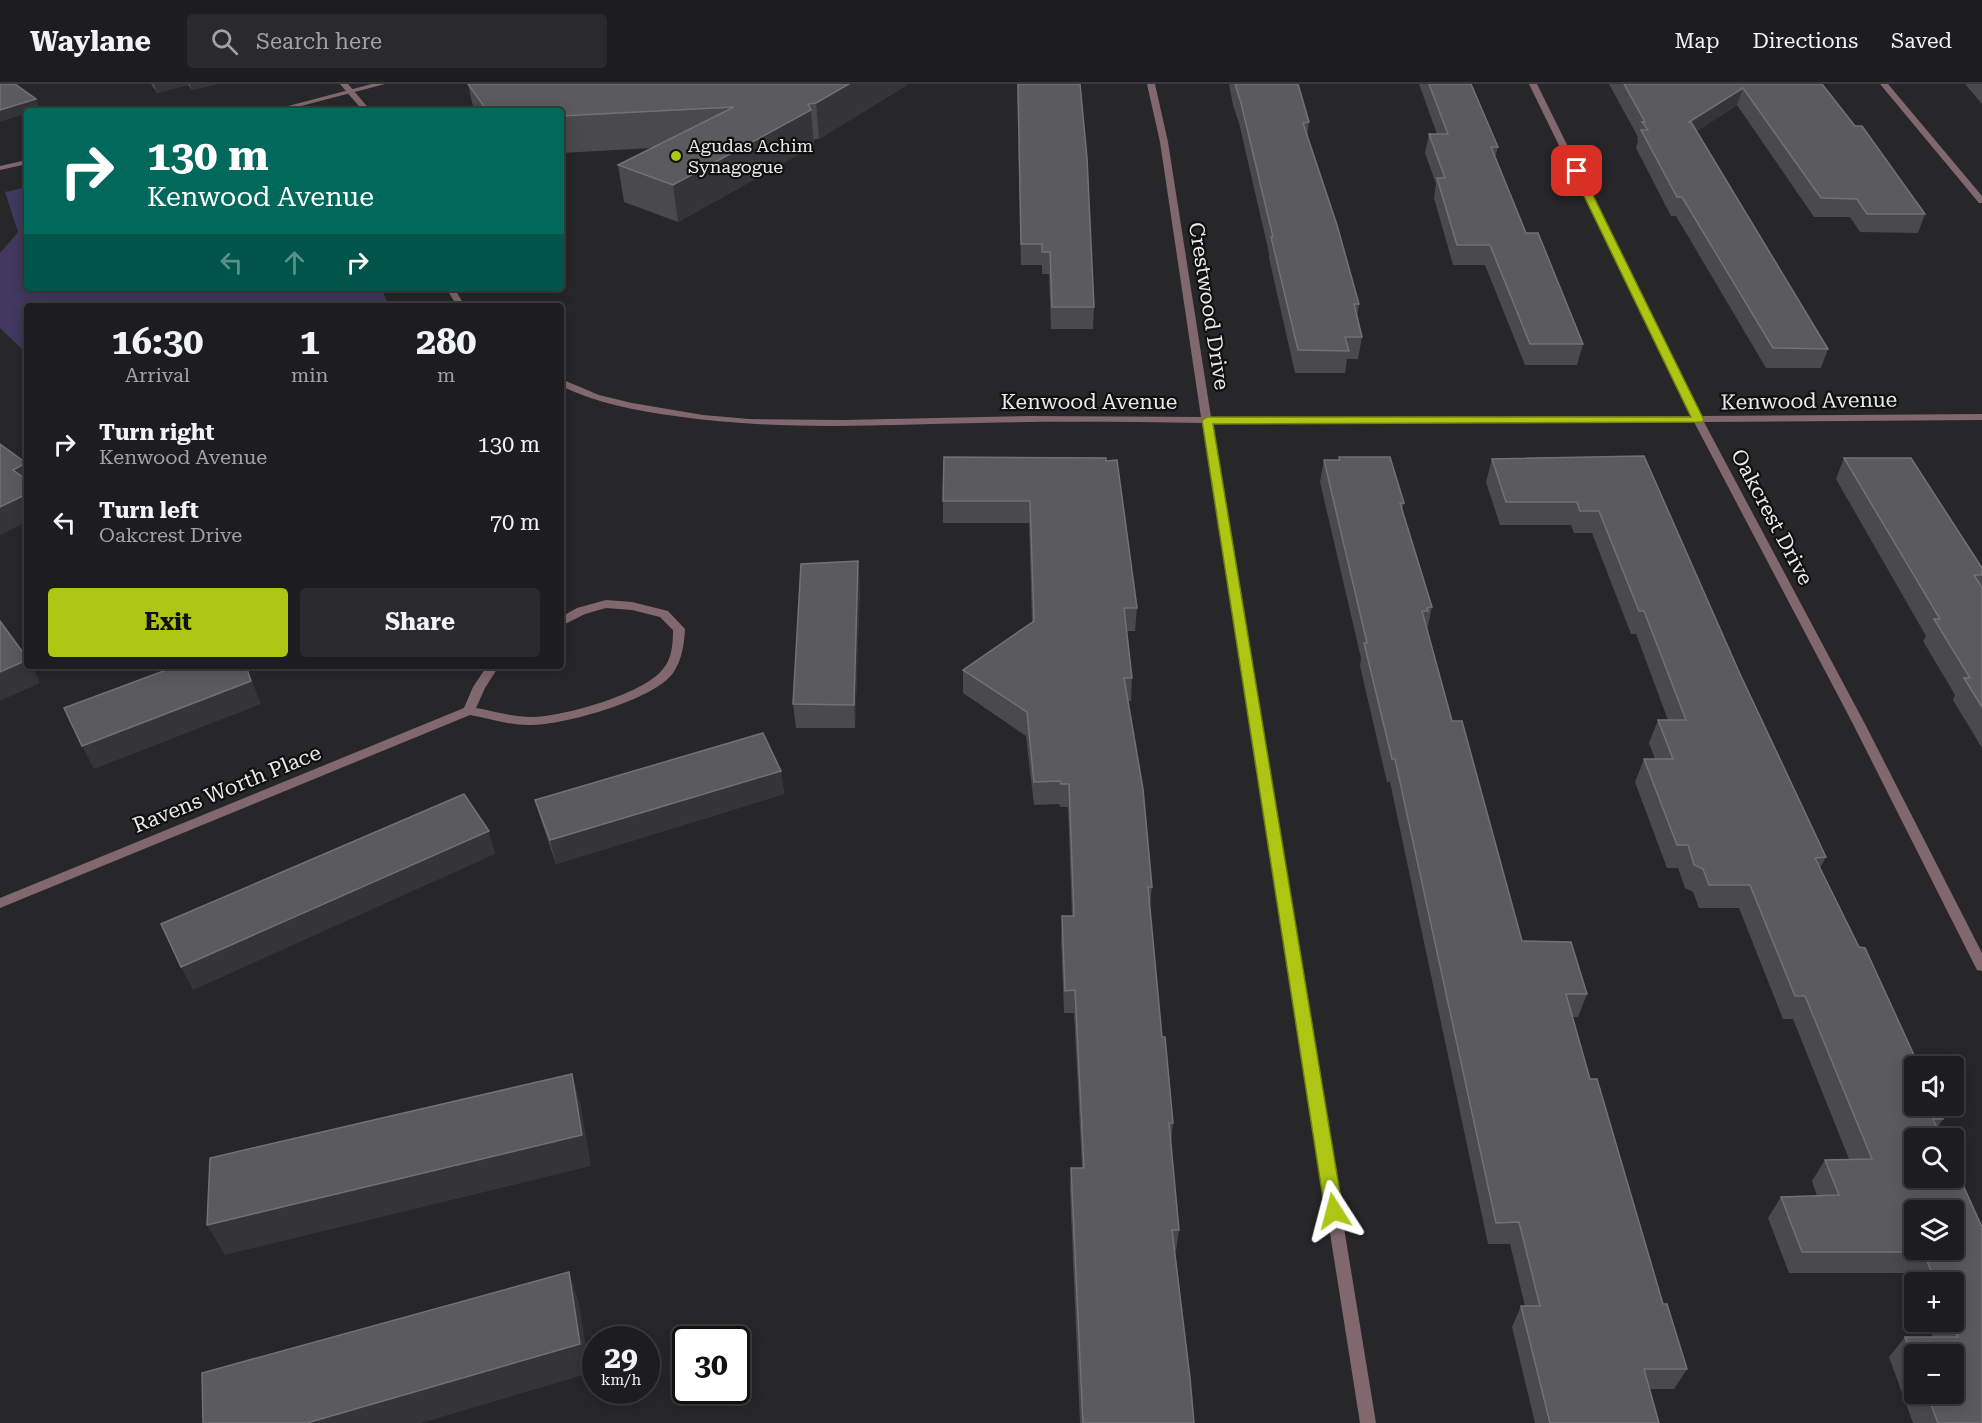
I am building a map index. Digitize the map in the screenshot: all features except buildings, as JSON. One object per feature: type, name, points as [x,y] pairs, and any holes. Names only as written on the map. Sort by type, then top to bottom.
[{"type":"street","points":[[344,84],[364,108]]},
{"type":"street","points":[[286,108],[381,84]]},
{"type":"street","name":"Crestwood Drive","points":[[1150,84],[1164,142],[1368,1423]]},
{"type":"street","name":"Oakcrest Drive","points":[[1533,84],[1698,420],[1859,724],[1982,966]]},
{"type":"street","points":[[1884,84],[1982,201]]},
{"type":"street","points":[[0,168],[24,163]]},
{"type":"street","name":"Kenwood Avenue","points":[[564,384],[582,393],[628,406],[733,421],[800,423],[1005,419],[1698,420],[1982,417]]},
{"type":"street","points":[[491,669],[478,687],[469,711],[534,721],[588,711],[651,686],[665,675],[677,654],[679,629],[664,614],[632,606],[606,604],[581,611],[564,620]]},
{"type":"street","name":"Ravens Worth Place","points":[[0,903],[469,711]]},
{"type":"shaded area","points":[[24,188],[24,291],[382,291],[388,303],[24,303],[24,351],[0,328],[0,253],[18,232],[5,192]]},
{"type":"place","name":"Agudas Achim Synagogue","points":[[676,156]]},
{"type":"route","points":[[1334,1211],[1207,420],[1698,420],[1577,171]]}]
